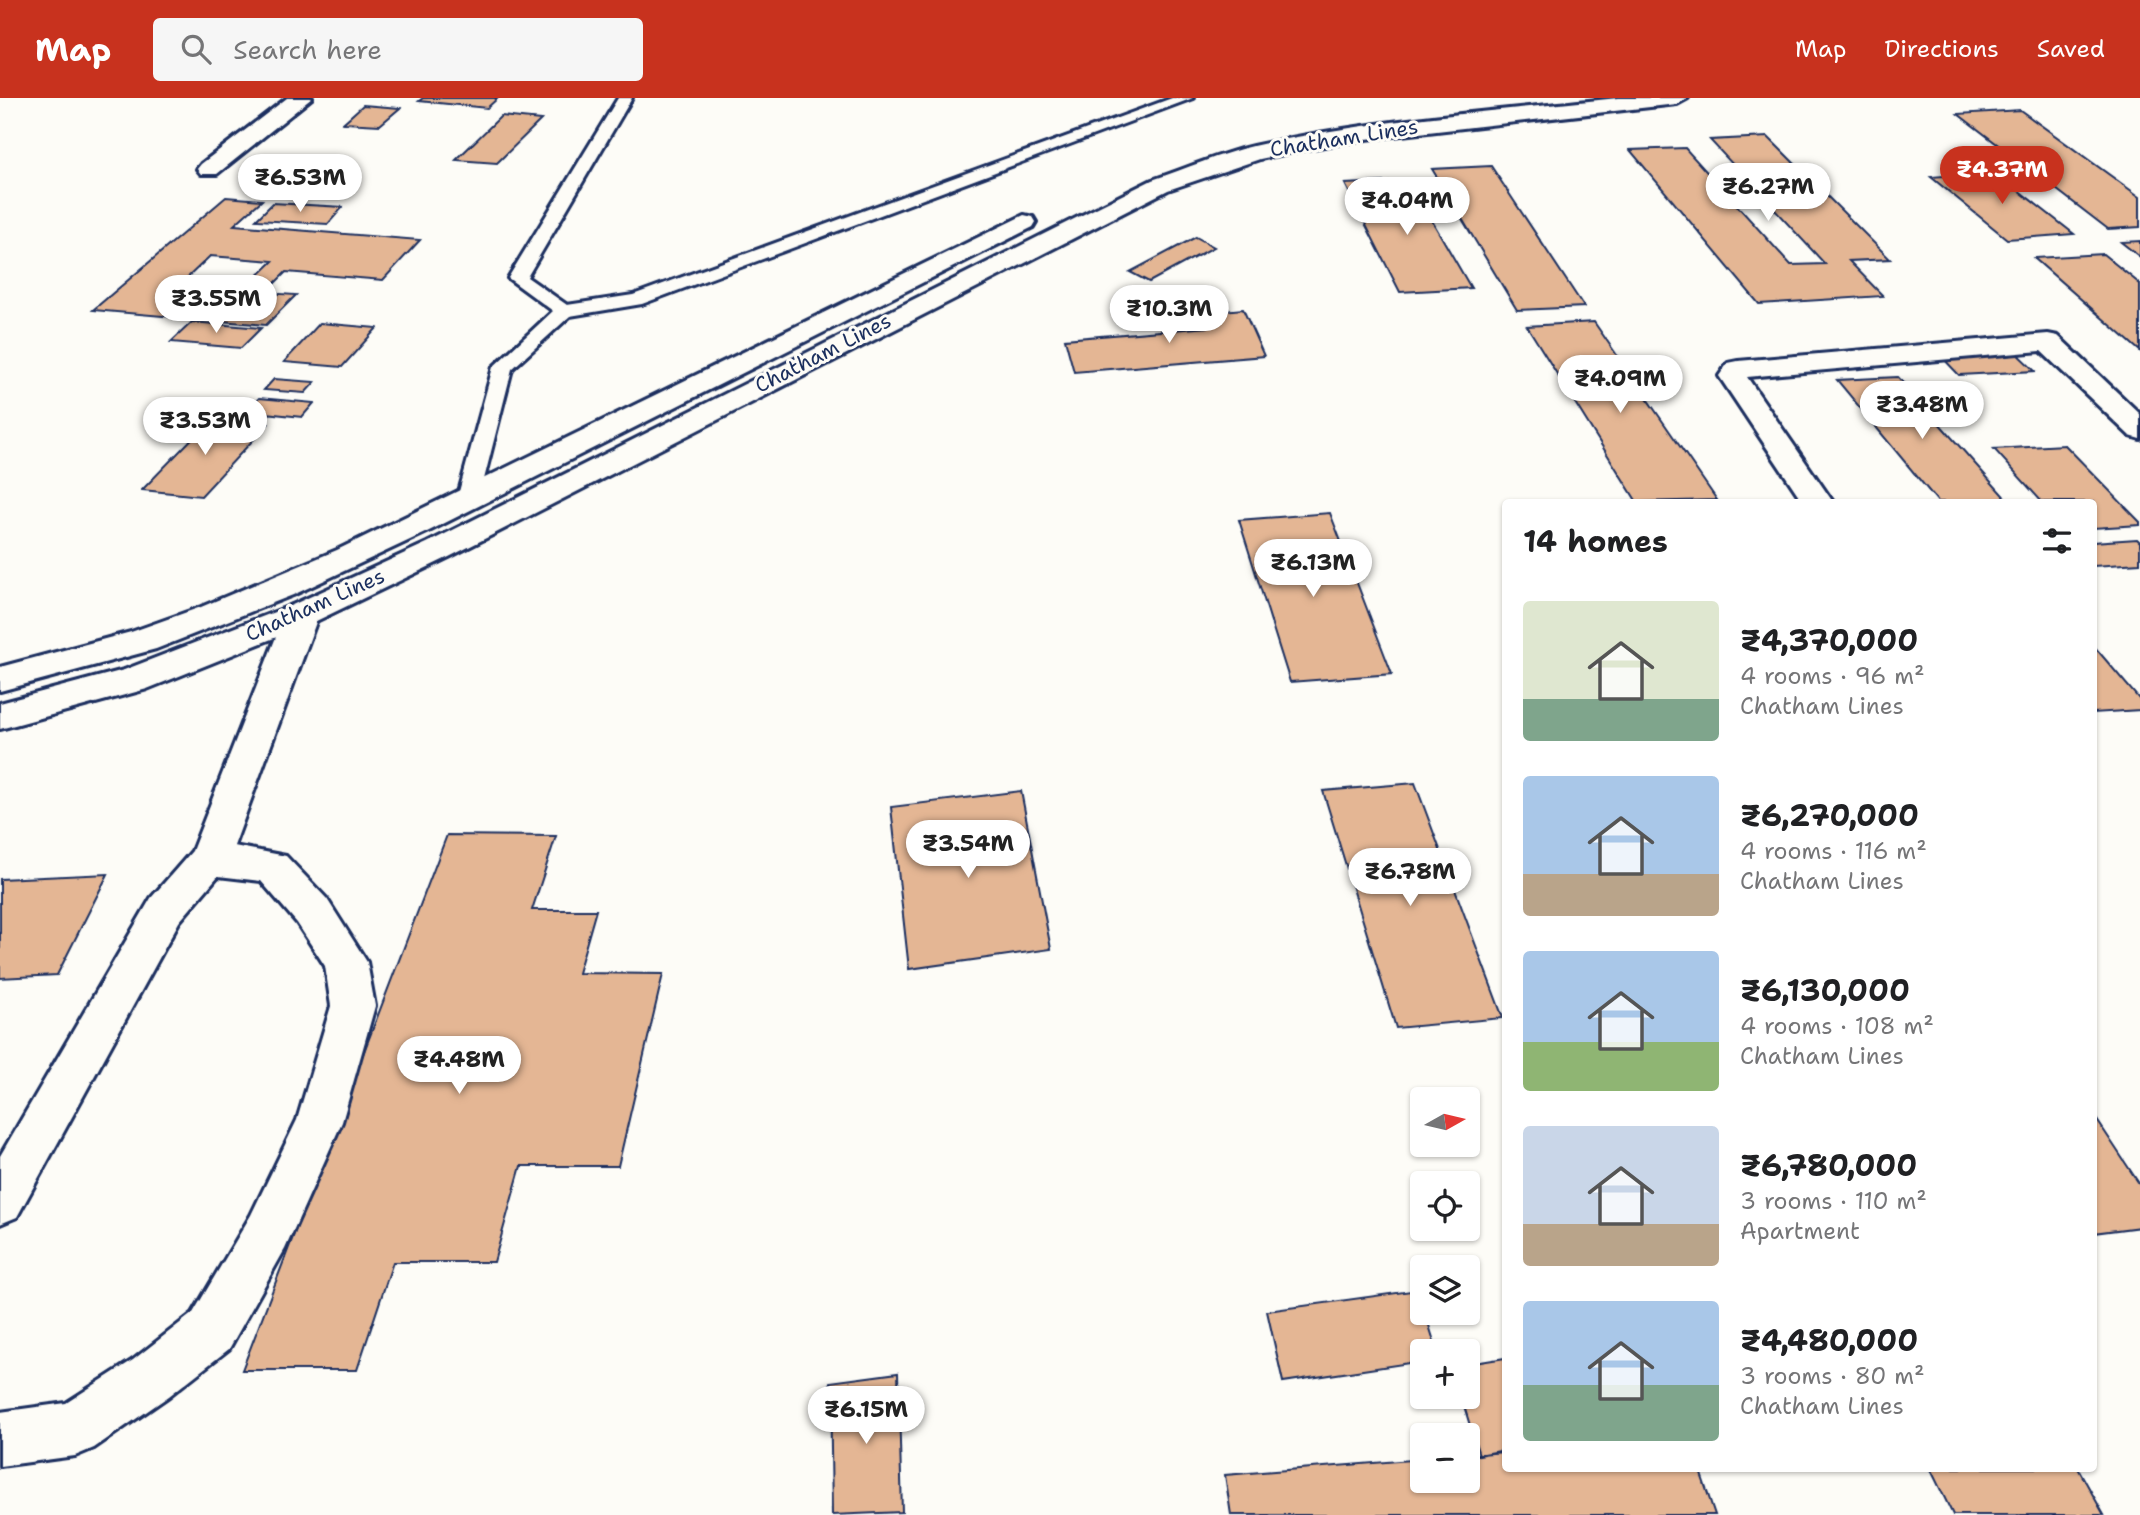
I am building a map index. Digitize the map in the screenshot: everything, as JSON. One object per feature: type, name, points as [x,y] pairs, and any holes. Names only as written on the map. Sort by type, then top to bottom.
[{"type":"main road","points":[[209,169],[301,98]]},
{"type":"main road","name":"Chatham Lines","points":[[0,679],[72,665],[175,631],[357,554],[1057,206],[1151,167],[1229,140],[1383,113],[1531,98]]},
{"type":"main road","name":"Chatham Lines","points":[[0,716],[134,680],[302,614],[438,550],[1160,185],[1254,153],[1306,142],[1366,132],[1677,98]]},
{"type":"main road","points":[[1816,499],[1748,402],[1733,376],[1738,369],[2048,341],[2140,430]]},
{"type":"main road","points":[[0,1201],[165,910],[209,859],[302,614]]},
{"type":"main road","points":[[0,1439],[75,1429],[151,1378],[211,1331],[268,1232],[319,1122],[352,1006],[346,962],[312,911],[272,867],[209,859]]},
{"type":"lane","points":[[564,311],[517,278],[625,98]]},
{"type":"lane","points":[[468,499],[503,367],[564,311],[636,300],[1186,98]]},
{"type":"building","points":[[423,98],[498,98],[487,108],[419,101]]},
{"type":"building","points":[[363,105],[400,108],[380,125],[343,123]]},
{"type":"building","points":[[2020,110],[2140,197],[2140,227],[2108,229],[1958,114]]},
{"type":"building","points":[[501,116],[541,120],[497,163],[456,160]]},
{"type":"building","points":[[1768,137],[1890,259],[1849,261],[1883,296],[1759,304],[1630,150],[1685,148],[1791,265],[1825,264],[1710,140]]},
{"type":"building","points":[[1491,166],[1584,307],[1517,310],[1432,169]]},
{"type":"building","points":[[1995,172],[2074,234],[2007,239],[1931,177]]},
{"type":"building","points":[[1409,181],[1471,288],[1400,292],[1345,184]]},
{"type":"building","points":[[226,197],[262,200],[234,225],[420,240],[383,280],[286,272],[265,293],[296,295],[266,325],[93,310]],"holes":[[[210,256],[273,261],[248,285],[184,281]]]},
{"type":"building","points":[[273,203],[343,207],[328,224],[256,220]]},
{"type":"building","points":[[1196,237],[1214,247],[1149,282],[1130,272]]},
{"type":"building","points":[[2140,241],[2140,257],[2121,242]]},
{"type":"building","points":[[2103,254],[2140,284],[2140,351],[2034,258]]},
{"type":"building","points":[[1243,309],[1264,356],[1074,372],[1065,339],[1207,327],[1201,313]]},
{"type":"building","points":[[192,322],[261,328],[241,348],[171,342]]},
{"type":"building","points":[[1594,322],[1716,499],[1635,499],[1527,326]]},
{"type":"building","points":[[320,323],[377,328],[342,367],[284,362]]},
{"type":"building","points":[[2012,349],[2035,371],[1959,375],[1939,354]]},
{"type":"building","points":[[1898,377],[2006,499],[1936,499],[1837,380]]},
{"type":"building","points":[[274,379],[315,382],[305,393],[264,390]]},
{"type":"building","points":[[259,398],[314,403],[302,417],[247,411]]},
{"type":"building","points":[[212,418],[268,424],[201,496],[142,490]]},
{"type":"building","points":[[2065,445],[2140,525],[2097,528],[2097,499],[2039,499],[1994,449]]},
{"type":"building","points":[[1330,513],[1392,674],[1290,682],[1239,520]]},
{"type":"building","points":[[2137,539],[2140,542],[2140,563],[2097,566],[2097,542]]},
{"type":"building","points":[[2097,650],[2140,700],[2140,710],[2097,713]]},
{"type":"building","points":[[1415,783],[1502,1018],[1396,1028],[1323,791]]},
{"type":"building","points":[[1021,791],[1051,949],[909,969],[891,807]]},
{"type":"building","points":[[447,835],[556,836],[532,910],[596,910],[578,973],[663,974],[618,1166],[521,1166],[494,1262],[393,1262],[357,1370],[242,1370]]},
{"type":"building","points":[[108,874],[57,975],[0,978],[0,879]]},
{"type":"building","points":[[2097,1120],[2140,1185],[2140,1227],[2097,1232]]},
{"type":"building","points":[[1410,1291],[1410,1325],[1429,1325],[1433,1339],[1410,1339],[1410,1363],[1283,1382],[1267,1311]]},
{"type":"building","points":[[1502,1358],[1502,1451],[1480,1455],[1480,1423],[1469,1423],[1465,1409],[1480,1409],[1480,1362]]},
{"type":"building","points":[[898,1373],[902,1512],[832,1515],[830,1382]]},
{"type":"building","points":[[1502,1452],[1502,1472],[1700,1472],[1715,1515],[1231,1515],[1225,1475],[1410,1460],[1410,1493],[1480,1493],[1480,1454]]},
{"type":"building","points":[[1932,1472],[2080,1472],[2104,1515],[1953,1515]]}]
